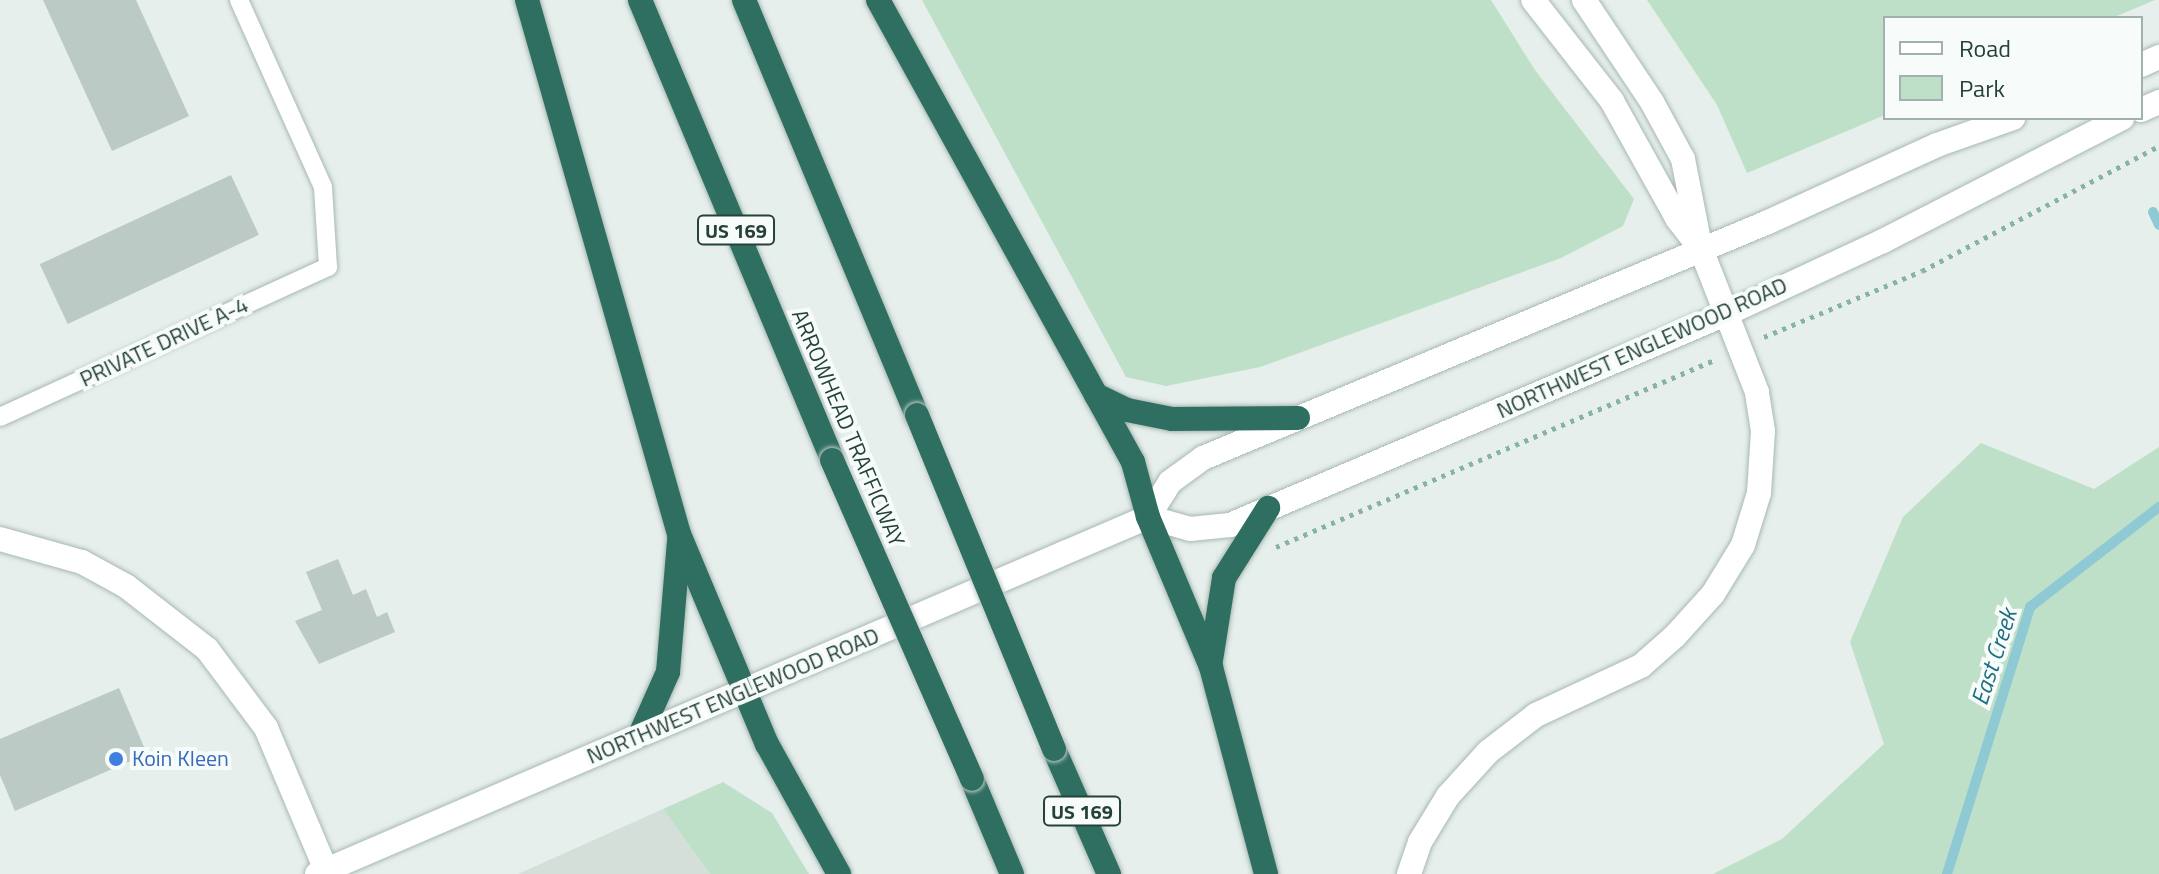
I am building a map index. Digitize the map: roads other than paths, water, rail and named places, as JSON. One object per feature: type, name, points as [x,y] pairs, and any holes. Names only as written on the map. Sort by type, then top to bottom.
[{"type":"highway","points":[[527,0],[679,534],[801,813],[839,874]]},
{"type":"highway","name":"ARROWHEAD TRAFFICWAY","points":[[640,0],[832,460],[1012,874]]},
{"type":"highway","name":"US 169","points":[[744,0],[1054,749],[1109,874]]},
{"type":"highway","points":[[878,0],[1133,462],[1148,517],[1211,667],[1266,874]]},
{"type":"highway","points":[[1096,395],[1127,410],[1172,419],[1298,418]]},
{"type":"highway","points":[[1211,667],[1224,578],[1268,508]]},
{"type":"highway","points":[[640,735],[668,672],[679,534]]},
{"type":"main road","points":[[1533,0],[1612,101],[1677,218],[1701,249]]},
{"type":"main road","points":[[1409,874],[1420,842],[1448,796],[1488,752],[1536,715],[1641,666],[1713,594],[1743,545],[1759,493],[1763,431],[1757,392],[1701,249],[1683,159],[1652,102],[1584,0]]},
{"type":"main road","points":[[1148,517],[1170,482],[1203,458],[1701,249],[1937,145],[2007,120]]},
{"type":"main road","name":"NORTHWEST ENGLEWOOD ROAD","points":[[321,872],[748,692],[1148,517],[1190,529],[1230,525],[1728,313],[1895,235],[2118,120]]},
{"type":"main road","points":[[0,539],[82,562],[126,586],[207,649],[266,728],[321,872]]},
{"type":"lane","name":"PRIVATE DRIVE A-4","points":[[0,417],[328,267],[323,187],[239,0]]},
{"type":"waterway","name":"East Creek","points":[[2153,212],[2159,225]]},
{"type":"waterway","name":"East Creek","points":[[1947,874],[2030,607],[2159,507]]},
{"type":"place","name":"Koin Kleen","points":[[116,759]]}]
